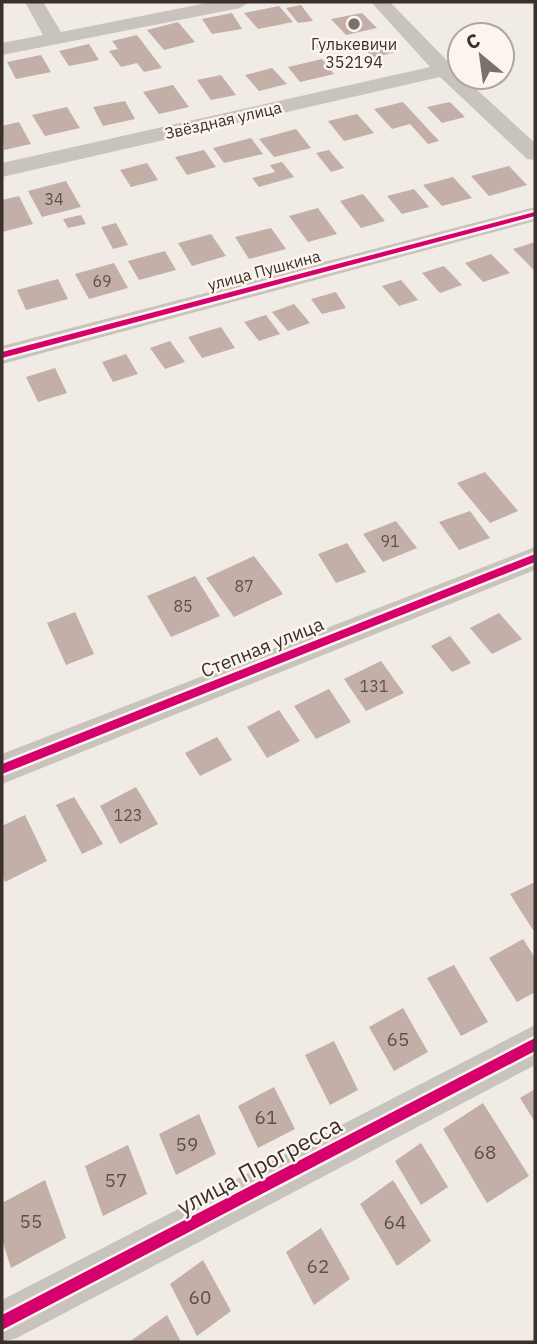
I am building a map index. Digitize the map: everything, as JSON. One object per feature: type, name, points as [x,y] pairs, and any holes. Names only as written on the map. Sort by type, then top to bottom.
[{"type":"street","points":[[34,2],[55,38]]},
{"type":"street","points":[[2,49],[240,2]]},
{"type":"street","points":[[380,2],[444,70],[535,154]]},
{"type":"street","name":"Звёздная улица","points":[[2,170],[444,70]]},
{"type":"street","name":"улица Пушкина","points":[[2,355],[535,214]]},
{"type":"street","name":"Степная улица","points":[[2,769],[535,558]]},
{"type":"street","name":"улица Прогресса","points":[[2,1323],[535,1044]]},
{"type":"building","points":[[301,5],[313,21],[298,23],[286,8]]},
{"type":"building","points":[[279,6],[293,22],[258,29],[244,13]]},
{"type":"building","points":[[232,13],[242,29],[212,34],[202,19]]},
{"type":"building","name":"Гулькевичи 352194","points":[[362,13],[377,28],[346,35],[331,19]]},
{"type":"building","points":[[178,22],[195,42],[164,50],[147,30]]},
{"type":"building","points":[[137,35],[162,68],[144,72],[137,63],[121,67],[109,51],[118,49],[112,41]]},
{"type":"building","points":[[333,39],[339,45],[320,50],[314,44]]},
{"type":"building","points":[[383,40],[395,52],[373,58],[361,45]]},
{"type":"building","points":[[89,44],[99,60],[69,66],[59,51]]},
{"type":"building","points":[[41,55],[51,72],[16,79],[7,62]]},
{"type":"building","points":[[322,59],[334,74],[300,82],[288,67]]},
{"type":"building","points":[[272,68],[287,84],[259,91],[245,75]]},
{"type":"building","points":[[221,75],[236,95],[211,100],[197,80]]},
{"type":"building","points":[[173,85],[189,107],[159,114],[143,92]]},
{"type":"building","points":[[125,101],[135,119],[103,126],[93,107]]},
{"type":"building","points":[[403,102],[439,141],[428,144],[410,124],[392,129],[374,109]]},
{"type":"building","points":[[450,102],[465,117],[442,123],[427,107]]},
{"type":"building","points":[[67,107],[80,128],[45,136],[32,115]]},
{"type":"building","points":[[357,114],[374,133],[344,141],[328,121]]},
{"type":"building","points":[[19,122],[31,144],[4,150],[2,126]]},
{"type":"building","points":[[296,129],[311,148],[274,157],[259,139]]},
{"type":"building","points":[[251,138],[263,154],[224,163],[213,148]]},
{"type":"building","points":[[204,150],[216,167],[187,175],[175,157]]},
{"type":"building","points":[[329,150],[344,168],[331,172],[316,153]]},
{"type":"building","points":[[282,162],[294,177],[259,187],[252,178],[275,172],[270,165]]},
{"type":"building","points":[[147,163],[158,180],[131,187],[120,170]]},
{"type":"building","points":[[509,166],[527,185],[489,196],[471,176]]},
{"type":"building","points":[[453,177],[472,198],[442,206],[423,185]]},
{"type":"building","points":[[66,181],[81,207],[42,217],[28,191]]},
{"type":"building","points":[[414,189],[429,207],[402,214],[387,196]]},
{"type":"building","points":[[363,194],[385,221],[361,228],[340,201]]},
{"type":"building","points":[[19,196],[33,224],[2,232],[2,200]]},
{"type":"building","points":[[318,208],[337,234],[308,242],[289,216]]},
{"type":"building","points":[[81,215],[86,224],[68,228],[63,219]]},
{"type":"building","points":[[116,223],[128,245],[113,249],[101,227]]},
{"type":"building","points":[[271,228],[286,249],[249,259],[235,237]]},
{"type":"building","points":[[211,234],[226,256],[192,266],[178,243]]},
{"type":"building","points":[[535,242],[535,271],[513,249]]},
{"type":"building","points":[[165,251],[176,270],[139,280],[128,261]]},
{"type":"building","points":[[491,254],[510,273],[483,282],[465,263]]},
{"type":"building","points":[[114,263],[128,288],[89,299],[75,274]]},
{"type":"building","points":[[444,266],[462,285],[440,293],[422,273]]},
{"type":"building","points":[[58,279],[68,299],[26,310],[17,290]]},
{"type":"building","points":[[401,280],[418,300],[399,306],[382,286]]},
{"type":"building","points":[[336,292],[346,308],[322,314],[311,299]]},
{"type":"building","points":[[294,304],[310,323],[288,331],[272,312]]},
{"type":"building","points":[[266,315],[280,334],[259,341],[244,322]]},
{"type":"building","points":[[221,327],[235,348],[202,358],[188,337]]},
{"type":"building","points":[[170,341],[185,362],[165,369],[150,348]]},
{"type":"building","points":[[126,354],[138,374],[113,382],[102,362]]},
{"type":"building","points":[[55,368],[67,393],[38,402],[26,377]]},
{"type":"building","points":[[485,472],[518,511],[490,523],[457,483]]},
{"type":"building","points":[[470,511],[490,538],[459,550],[439,522]]},
{"type":"building","points":[[396,521],[417,548],[383,562],[363,534]]},
{"type":"building","points":[[347,543],[366,572],[336,583],[318,554]]},
{"type":"building","points":[[254,556],[283,594],[234,617],[206,578]]},
{"type":"building","points":[[195,576],[220,616],[171,637],[147,596]]},
{"type":"building","points":[[75,612],[94,654],[66,665],[47,623]]},
{"type":"building","points":[[499,613],[522,639],[492,654],[470,628]]},
{"type":"building","points":[[450,636],[471,663],[452,672],[431,646]]},
{"type":"building","points":[[381,661],[404,693],[366,711],[344,679]]},
{"type":"building","points":[[329,689],[351,722],[316,739],[294,706]]},
{"type":"building","points":[[279,710],[300,741],[267,758],[247,727]]},
{"type":"building","points":[[217,737],[232,760],[200,776],[185,753]]},
{"type":"building","points":[[136,787],[158,824],[120,844],[100,806]]},
{"type":"building","points":[[74,797],[103,844],[82,854],[56,805]]},
{"type":"building","points":[[25,815],[47,861],[5,882],[2,875],[2,826]]},
{"type":"building","points":[[535,882],[535,929],[533,930],[510,894]]},
{"type":"building","points":[[523,939],[535,958],[535,992],[517,1002],[489,958]]},
{"type":"building","points":[[454,965],[488,1022],[461,1036],[427,978]]},
{"type":"building","points":[[403,1008],[428,1052],[394,1071],[369,1027]]},
{"type":"building","points":[[334,1041],[358,1090],[330,1105],[305,1055]]},
{"type":"building","points":[[274,1087],[295,1129],[258,1148],[238,1106]]},
{"type":"building","points":[[535,1089],[535,1122],[520,1098]]},
{"type":"building","points":[[483,1103],[529,1176],[487,1203],[443,1129]]},
{"type":"building","points":[[199,1114],[216,1154],[176,1175],[159,1134]]},
{"type":"building","points":[[421,1143],[448,1187],[421,1205],[395,1161]]},
{"type":"building","points":[[128,1145],[147,1194],[103,1216],[85,1166]]},
{"type":"building","points":[[45,1180],[66,1238],[11,1268],[2,1239],[2,1203]]},
{"type":"building","points":[[393,1180],[431,1241],[397,1266],[360,1204]]},
{"type":"building","points":[[321,1228],[350,1279],[314,1305],[286,1252]]},
{"type":"building","points":[[203,1260],[231,1311],[197,1336],[170,1284]]},
{"type":"building","points":[[167,1315],[181,1342],[129,1342]]},
{"type":"cycle path","points":[[2,355],[535,214]]},
{"type":"cycle path","points":[[2,769],[535,558]]},
{"type":"cycle path","points":[[2,1323],[535,1044]]},
{"type":"place","name":"Гулькевичи 352194","points":[[354,24]]}]
